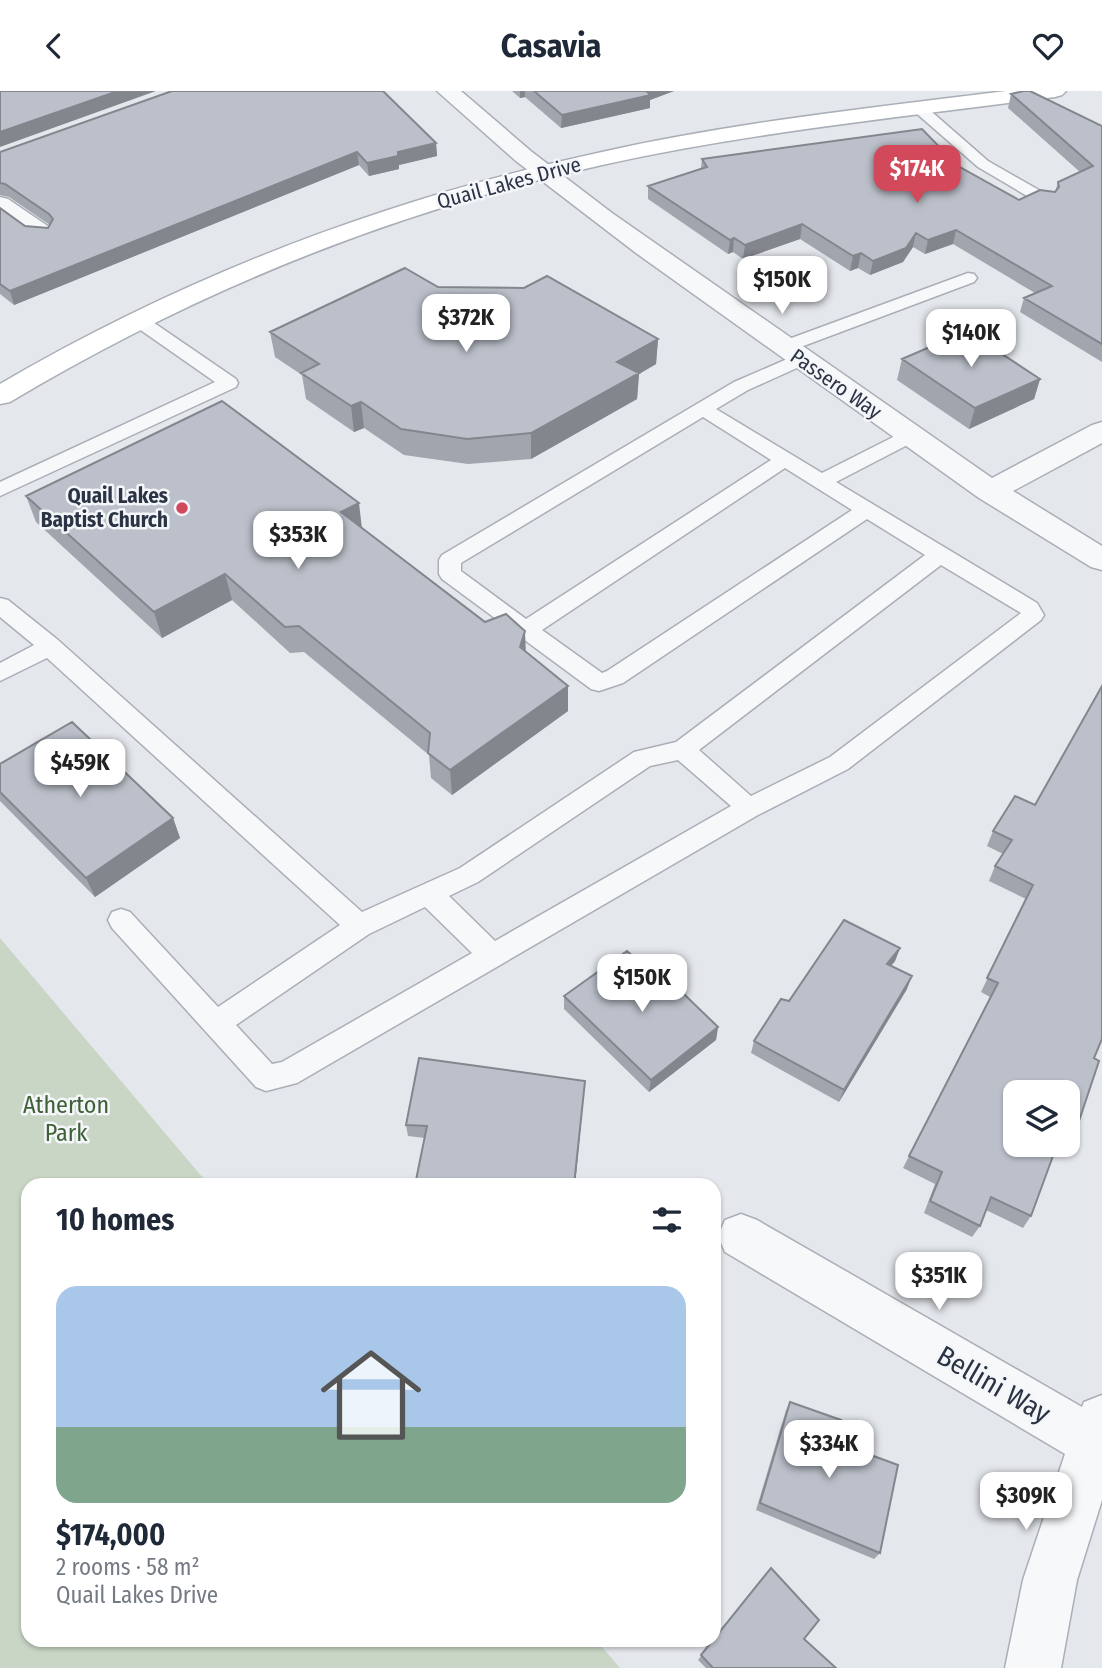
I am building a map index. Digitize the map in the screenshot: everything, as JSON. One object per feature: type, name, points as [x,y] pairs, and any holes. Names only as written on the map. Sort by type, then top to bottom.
[{"type":"main road","name":"Quail Lakes Drive","points":[[4,389],[138,320],[276,257],[362,225],[468,192],[543,173],[705,139],[1055,91]]},
{"type":"street","name":"Passero Way","points":[[448,91],[507,145],[587,208],[990,491],[1102,560]]},
{"type":"street","points":[[0,204],[43,234]]},
{"type":"street","points":[[990,491],[1102,431]]},
{"type":"street","name":"Bellini Way","points":[[741,1236],[1099,1437]]},
{"type":"street","points":[[1033,1668],[1050,1580],[1099,1437]]},
{"type":"lane","points":[[920,109],[983,164],[1045,200]]},
{"type":"lane","points":[[866,511],[615,677],[599,683],[450,574],[450,560],[792,353],[968,278]]},
{"type":"lane","points":[[0,490],[229,383],[138,320]]},
{"type":"lane","points":[[121,921],[266,1078],[287,1074],[749,808],[839,763],[1033,615],[1029,608],[866,511],[823,481],[703,409]]},
{"type":"lane","points":[[823,481],[910,436]]},
{"type":"lane","points":[[525,630],[786,459]]},
{"type":"lane","points":[[217,1023],[359,926],[469,875],[643,758],[683,750],[940,555]]},
{"type":"lane","points":[[0,605],[359,926]]},
{"type":"lane","points":[[0,673],[49,647]]},
{"type":"lane","points":[[683,750],[749,808]]},
{"type":"lane","points":[[429,894],[494,957]]},
{"type":"green space","name":"Atherton Park","points":[[0,938],[203,1178],[21,1178],[21,1647],[602,1647],[620,1668],[0,1668]]},
{"type":"building","points":[[0,91],[118,91],[0,132]]},
{"type":"building","points":[[172,91],[383,91],[436,143],[367,163],[357,152],[10,291],[0,284],[0,208],[25,226],[48,228],[53,219],[0,183],[0,152]]},
{"type":"building","points":[[534,91],[646,91],[651,95],[562,115]]},
{"type":"building","points":[[1030,91],[1102,126],[1102,344],[1024,298],[1052,286],[956,230],[928,240],[916,233],[906,248],[873,261],[861,253],[853,256],[802,224],[745,245],[734,238],[730,240],[648,186],[707,167],[702,159],[922,129],[958,166],[1019,200],[1040,190],[1055,192],[1059,187],[1058,182],[1093,166],[1011,94]]},
{"type":"building","points":[[405,268],[438,287],[524,288],[547,276],[658,339],[617,362],[639,373],[531,433],[467,439],[401,429],[361,402],[351,406],[301,373],[319,364],[270,332]]},
{"type":"building","points":[[967,331],[1040,379],[975,408],[902,359]]},
{"type":"building","points":[[222,401],[359,503],[341,512],[485,622],[506,614],[525,631],[520,647],[568,686],[450,770],[428,753],[430,733],[299,626],[285,627],[225,574],[154,612],[26,496]]},
{"type":"building","points":[[1102,686],[1102,1039],[1094,1058],[1099,1061],[1080,1118],[1080,1080],[1003,1080],[1003,1157],[1053,1157],[1031,1216],[991,1197],[980,1226],[930,1201],[942,1172],[909,1156],[998,983],[987,978],[1033,885],[995,866],[1012,840],[993,831],[1015,796],[1035,805]]},
{"type":"building","points":[[72,722],[173,818],[86,878],[0,792],[0,764]]},
{"type":"building","points":[[844,920],[900,948],[887,964],[912,976],[844,1090],[754,1041],[781,999],[789,1001]]},
{"type":"building","points":[[627,951],[654,975],[659,970],[718,1027],[651,1080],[564,996]]},
{"type":"building","points":[[419,1058],[585,1081],[575,1178],[416,1178],[427,1126],[406,1125]]},
{"type":"building","points":[[790,1402],[841,1420],[838,1443],[898,1465],[880,1553],[760,1503]]},
{"type":"building","points":[[771,1568],[819,1620],[804,1639],[836,1668],[713,1668],[701,1655],[707,1647],[721,1647],[721,1630]]},
{"type":"place","name":"Quail Lakes Baptist Church","points":[[182,508]]}]
